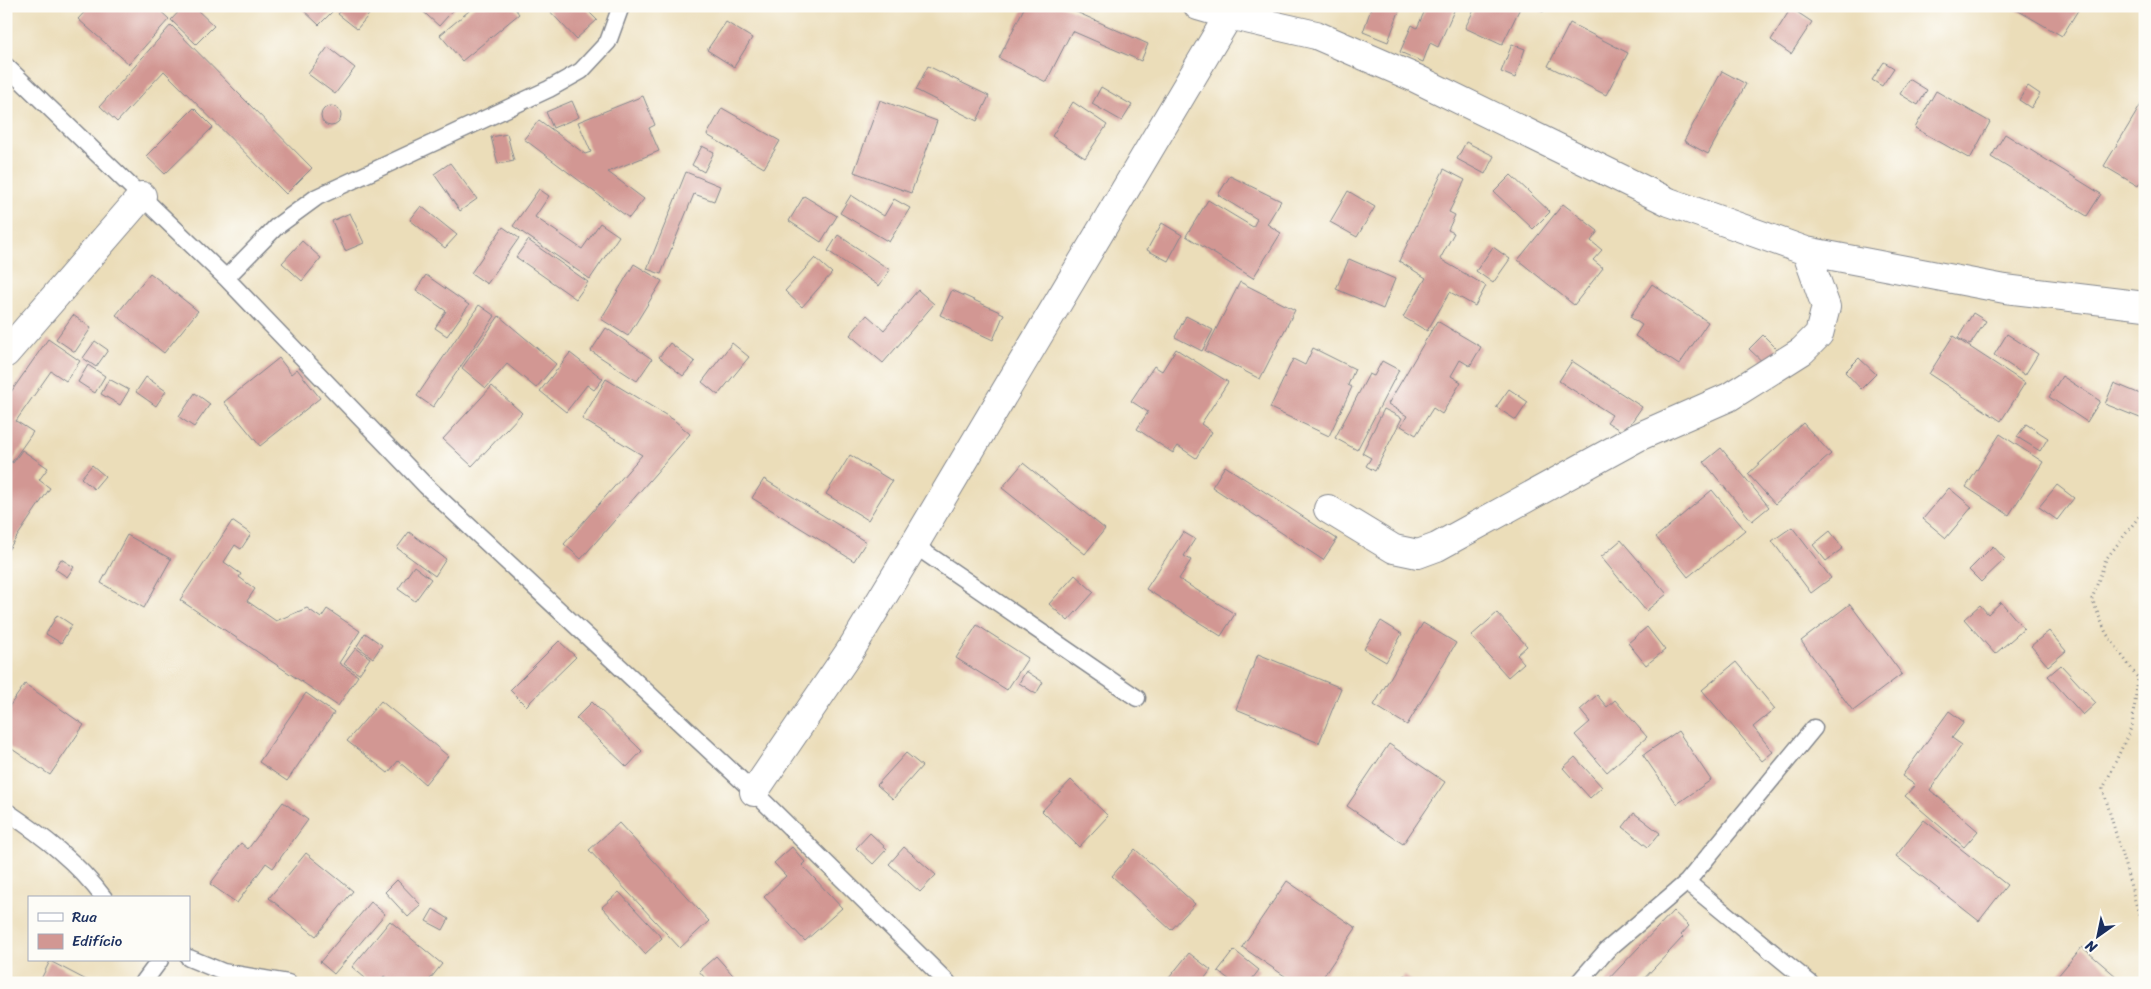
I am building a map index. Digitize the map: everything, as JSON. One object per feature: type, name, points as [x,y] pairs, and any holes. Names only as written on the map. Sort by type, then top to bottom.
[{"type":"street","points":[[1198,6],[1316,35],[1416,78],[1669,202],[1806,251],[2006,290],[2145,306]]},
{"type":"street","points":[[754,792],[850,651],[1229,15]]},
{"type":"street","points":[[6,353],[142,196]]},
{"type":"street","points":[[1328,509],[1394,549],[1418,554],[1438,547],[1638,437],[1729,397],[1802,351],[1819,334],[1826,307],[1806,251]]},
{"type":"lane","points":[[226,278],[276,227],[317,197],[549,90],[581,71],[608,42],[621,6]]},
{"type":"lane","points":[[6,66],[226,278],[426,486],[754,792],[948,983]]},
{"type":"lane","points":[[914,546],[1137,698]]},
{"type":"lane","points":[[1578,983],[1607,950],[1687,882],[1814,728]]},
{"type":"lane","points":[[6,811],[48,840],[89,879],[102,896]]},
{"type":"lane","points":[[1687,882],[1810,983]]},
{"type":"lane","points":[[190,958],[223,972],[288,983]]},
{"type":"lane","points":[[143,983],[159,962]]},
{"type":"path","points":[[2145,509],[2106,560],[2092,599],[2106,633],[2138,678],[2132,726],[2103,788],[2138,911],[2145,924]]},
{"type":"building","points":[[90,6],[155,6],[169,19],[129,64],[78,19]]},
{"type":"building","points":[[184,6],[193,6],[214,26],[196,44],[171,20]]},
{"type":"building","points":[[299,6],[338,6],[319,25]]},
{"type":"building","points":[[345,6],[376,6],[357,29],[338,14]]},
{"type":"building","points":[[417,6],[457,6],[439,26]]},
{"type":"building","points":[[475,6],[513,6],[519,14],[462,61],[440,35]]},
{"type":"building","points":[[545,6],[583,6],[597,20],[576,39]]},
{"type":"building","points":[[1025,6],[1063,6],[1148,44],[1141,61],[1072,31],[1046,82],[999,58]]},
{"type":"building","points":[[1372,6],[1401,6],[1388,42],[1363,32]]},
{"type":"building","points":[[1427,6],[1456,6],[1438,47],[1430,43],[1423,62],[1400,52],[1412,25],[1417,28]]},
{"type":"building","points":[[1476,6],[1521,6],[1502,45],[1465,28]]},
{"type":"building","points":[[1535,6],[1546,6],[1543,12]]},
{"type":"building","points":[[2010,6],[2078,6],[2080,7],[2062,36]]},
{"type":"building","points":[[1791,8],[1812,22],[1791,54],[1771,40]]},
{"type":"building","points":[[726,22],[752,38],[734,67],[707,50]]},
{"type":"building","points":[[1570,23],[1628,53],[1606,95],[1548,66]]},
{"type":"building","points":[[171,25],[312,168],[286,194],[164,71],[117,122],[100,106]]},
{"type":"building","points":[[1512,44],[1525,49],[1515,78],[1501,72]]},
{"type":"building","points":[[328,47],[355,68],[335,94],[308,74]]},
{"type":"building","points":[[1884,62],[1894,68],[1882,86],[1872,80]]},
{"type":"building","points":[[928,66],[989,96],[977,121],[916,90]]},
{"type":"building","points":[[1722,71],[1746,84],[1708,154],[1684,141]]},
{"type":"building","points":[[1909,79],[1927,90],[1918,105],[1900,94]]},
{"type":"building","points":[[2028,86],[2040,94],[2031,108],[2019,100]]},
{"type":"building","points":[[1101,87],[1132,105],[1122,121],[1092,104]]},
{"type":"building","points":[[1936,91],[1990,122],[1970,159],[1915,128]]},
{"type":"building","points":[[643,96],[655,125],[649,128],[659,151],[608,172],[644,199],[629,218],[524,139],[539,120],[585,154],[591,152],[578,122]]},
{"type":"building","points":[[2145,98],[2145,175],[2138,186],[2104,166]]},
{"type":"building","points":[[880,100],[937,121],[911,193],[854,172]]},
{"type":"building","points":[[572,101],[579,117],[553,128],[546,112]]},
{"type":"building","points":[[1073,102],[1107,125],[1085,158],[1052,136]]},
{"type":"building","points":[[331,106],[338,109],[341,116],[338,123],[331,126],[324,123],[321,116],[324,109]]},
{"type":"building","points":[[194,108],[213,127],[165,174],[146,156]]},
{"type":"building","points":[[722,108],[780,141],[764,168],[707,135]]},
{"type":"building","points":[[507,134],[514,161],[498,164],[491,137]]},
{"type":"building","points":[[2005,134],[2101,194],[2087,216],[1991,157]]},
{"type":"building","points":[[1466,142],[1494,156],[1485,174],[1457,159]]},
{"type":"building","points":[[702,146],[714,152],[704,172],[692,165]]},
{"type":"building","points":[[450,163],[477,199],[460,211],[434,174]]},
{"type":"building","points":[[1444,169],[1465,180],[1449,212],[1455,215],[1448,230],[1454,233],[1440,259],[1486,286],[1475,306],[1450,292],[1427,331],[1403,317],[1426,278],[1399,261]]},
{"type":"building","points":[[686,172],[720,186],[714,201],[694,194],[661,274],[647,269]]},
{"type":"building","points":[[1511,175],[1550,212],[1533,229],[1494,192]]},
{"type":"building","points":[[1230,176],[1281,201],[1267,224],[1281,233],[1253,278],[1186,236],[1208,200],[1253,227],[1257,219],[1218,195]]},
{"type":"building","points":[[539,189],[549,196],[535,217],[582,249],[600,223],[619,236],[590,279],[513,226]]},
{"type":"building","points":[[1348,191],[1375,207],[1357,237],[1330,222]]},
{"type":"building","points":[[851,195],[884,216],[894,199],[910,208],[889,242],[840,213]]},
{"type":"building","points":[[804,196],[837,216],[821,242],[789,221]]},
{"type":"building","points":[[1563,204],[1598,231],[1591,241],[1602,250],[1593,260],[1603,268],[1574,305],[1518,260]]},
{"type":"building","points":[[421,206],[457,235],[445,248],[410,220]]},
{"type":"building","points":[[350,213],[364,243],[345,251],[332,221]]},
{"type":"building","points":[[1162,223],[1182,235],[1168,261],[1147,250]]},
{"type":"building","points":[[503,227],[519,238],[487,284],[471,273]]},
{"type":"building","points":[[838,235],[890,270],[879,286],[828,251]]},
{"type":"building","points":[[528,240],[588,282],[576,299],[516,257]]},
{"type":"building","points":[[302,241],[321,258],[302,281],[282,263]]},
{"type":"building","points":[[1493,247],[1510,259],[1493,283],[1476,271]]},
{"type":"building","points":[[815,258],[832,273],[802,307],[785,291]]},
{"type":"building","points":[[1349,259],[1395,279],[1383,309],[1336,289]]},
{"type":"building","points":[[634,264],[662,281],[628,336],[601,319]]},
{"type":"building","points":[[150,273],[198,311],[164,353],[116,315]]},
{"type":"building","points":[[426,275],[469,305],[447,336],[435,328],[446,311],[416,290]]},
{"type":"building","points":[[1240,282],[1295,310],[1260,379],[1205,351]]},
{"type":"building","points":[[1652,284],[1708,322],[1679,365],[1635,336],[1642,325],[1630,317]]},
{"type":"building","points":[[918,290],[934,304],[883,363],[850,335],[867,315],[884,330]]},
{"type":"building","points":[[952,290],[1004,314],[993,340],[940,315]]},
{"type":"building","points":[[479,305],[495,316],[433,407],[417,396]]},
{"type":"building","points":[[1973,313],[1986,321],[1970,345],[1958,338]]},
{"type":"building","points":[[73,315],[91,328],[75,352],[56,339]]},
{"type":"building","points":[[499,316],[556,364],[536,388],[507,364],[486,388],[462,368]]},
{"type":"building","points":[[1186,316],[1213,330],[1202,351],[1175,337]]},
{"type":"building","points":[[1437,321],[1481,347],[1470,366],[1460,360],[1451,376],[1461,382],[1442,414],[1433,408],[1416,435],[1401,426],[1407,416],[1388,404]]},
{"type":"building","points":[[606,328],[652,359],[637,381],[591,351]]},
{"type":"building","points":[[2007,334],[2038,354],[2025,375],[1994,355]]},
{"type":"building","points":[[1763,335],[1781,353],[1767,366],[1749,349]]},
{"type":"building","points":[[1953,336],[2025,383],[2001,421],[1929,374]]},
{"type":"building","points":[[48,339],[80,361],[66,381],[51,371],[16,421],[33,432],[12,462],[6,458],[6,399]]},
{"type":"building","points":[[95,341],[108,350],[96,367],[83,358]]},
{"type":"building","points":[[670,343],[695,362],[683,376],[659,357]]},
{"type":"building","points":[[732,343],[749,357],[718,395],[702,382]]},
{"type":"building","points":[[1313,348],[1355,369],[1348,385],[1352,387],[1329,436],[1270,408],[1293,359],[1305,365]]},
{"type":"building","points":[[1176,349],[1228,382],[1201,424],[1212,432],[1196,458],[1178,446],[1173,453],[1137,429],[1148,412],[1131,401],[1154,366],[1162,371]]},
{"type":"building","points":[[570,353],[603,379],[594,390],[587,385],[566,412],[540,391]]},
{"type":"building","points":[[279,358],[291,374],[297,369],[320,398],[260,446],[224,402]]},
{"type":"building","points":[[1859,358],[1876,374],[1861,389],[1845,372]]},
{"type":"building","points":[[1382,361],[1399,370],[1357,450],[1335,438],[1369,374],[1374,376]]},
{"type":"building","points":[[1572,361],[1642,407],[1624,433],[1607,422],[1612,415],[1559,381]]},
{"type":"building","points":[[88,365],[105,376],[95,393],[78,382]]},
{"type":"building","points":[[2062,376],[2100,401],[2087,422],[2049,397]]},
{"type":"building","points":[[146,377],[166,391],[156,406],[136,392]]},
{"type":"building","points":[[109,379],[129,390],[120,405],[101,394]]},
{"type":"building","points":[[606,379],[674,420],[690,434],[581,559],[564,544],[642,455],[582,419]]},
{"type":"building","points":[[2114,383],[2145,396],[2145,420],[2105,404]]},
{"type":"building","points":[[492,386],[522,413],[472,466],[443,439]]},
{"type":"building","points":[[1509,389],[1528,402],[1516,420],[1496,407]]},
{"type":"building","points":[[195,393],[210,404],[194,427],[179,417]]},
{"type":"building","points":[[1384,409],[1402,418],[1375,471],[1366,466],[1371,458],[1362,453]]},
{"type":"building","points":[[1803,423],[1831,454],[1775,504],[1748,474]]},
{"type":"building","points":[[2026,424],[2048,438],[2040,451],[2017,437]]},
{"type":"building","points":[[2000,434],[2043,462],[2009,515],[1966,487]]},
{"type":"building","points":[[1721,448],[1769,507],[1752,521],[1704,462]]},
{"type":"building","points":[[22,450],[48,468],[39,480],[50,488],[6,553],[6,459],[13,463]]},
{"type":"building","points":[[850,455],[892,481],[868,520],[826,494]]},
{"type":"building","points":[[1023,463],[1105,529],[1085,554],[1002,488]]},
{"type":"building","points":[[92,465],[105,476],[94,489],[81,478]]},
{"type":"building","points":[[1225,466],[1337,539],[1323,560],[1212,487]]},
{"type":"building","points":[[764,479],[866,542],[854,561],[752,498]]},
{"type":"building","points":[[2057,485],[2074,498],[2057,520],[2039,507]]},
{"type":"building","points":[[1949,488],[1972,507],[1946,538],[1923,519]]},
{"type":"building","points":[[1712,490],[1745,530],[1688,577],[1656,537]]},
{"type":"building","points":[[232,521],[251,534],[241,549],[235,545],[224,562],[241,574],[239,577],[255,589],[247,601],[276,621],[307,608],[321,618],[327,609],[360,631],[339,663],[358,676],[338,706],[180,600]]},
{"type":"building","points":[[1792,527],[1831,578],[1811,593],[1772,541]]},
{"type":"building","points":[[1830,531],[1843,548],[1826,561],[1813,545]]},
{"type":"building","points":[[409,532],[446,559],[435,576],[397,548]]},
{"type":"building","points":[[1183,532],[1195,539],[1184,556],[1191,560],[1179,579],[1235,614],[1221,636],[1146,589]]},
{"type":"building","points":[[127,535],[171,559],[144,608],[101,583]]},
{"type":"building","points":[[1621,540],[1667,594],[1646,611],[1601,557]]},
{"type":"building","points":[[1993,546],[2005,559],[1981,582],[1969,570]]},
{"type":"building","points":[[61,559],[74,567],[67,577],[55,569]]},
{"type":"building","points":[[414,566],[431,579],[415,601],[398,589]]},
{"type":"building","points":[[1075,575],[1094,592],[1068,621],[1049,604]]},
{"type":"building","points":[[2145,577],[2145,589],[2141,587]]},
{"type":"building","points":[[2001,602],[2024,629],[1995,654],[1964,619],[1980,605],[1988,614]]},
{"type":"building","points":[[1850,604],[1902,674],[1853,711],[1801,641]]},
{"type":"building","points":[[1497,613],[1527,646],[1517,655],[1524,663],[1508,677],[1471,636]]},
{"type":"building","points":[[57,615],[72,625],[61,643],[46,634]]},
{"type":"building","points":[[1381,621],[1402,634],[1386,662],[1364,649]]},
{"type":"building","points":[[1423,623],[1456,643],[1407,725],[1374,705]]},
{"type":"building","points":[[977,625],[1028,658],[1007,690],[956,658]]},
{"type":"building","points":[[1647,627],[1665,650],[1646,665],[1628,643]]},
{"type":"building","points":[[2049,631],[2066,651],[2048,666],[2031,646]]},
{"type":"building","points":[[365,633],[382,645],[373,658],[357,646]]},
{"type":"building","points":[[559,641],[576,657],[526,706],[510,690]]},
{"type":"building","points":[[356,648],[370,658],[359,674],[344,664]]},
{"type":"building","points":[[1258,654],[1341,688],[1319,743],[1236,709]]},
{"type":"building","points":[[1736,662],[1775,709],[1753,727],[1773,752],[1762,761],[1702,690]]},
{"type":"building","points":[[2061,665],[2096,703],[2083,715],[2048,676]]},
{"type":"building","points":[[1026,671],[1043,682],[1036,694],[1019,683]]},
{"type":"building","points":[[25,684],[84,725],[50,775],[6,745],[6,711]]},
{"type":"building","points":[[306,693],[334,713],[287,781],[259,762]]},
{"type":"building","points":[[1597,695],[1607,707],[1615,700],[1647,737],[1607,772],[1575,735],[1590,722],[1580,710]]},
{"type":"building","points":[[381,701],[448,756],[425,784],[398,761],[388,773],[347,741]]},
{"type":"building","points":[[592,702],[642,751],[627,767],[576,718]]},
{"type":"building","points":[[1949,711],[1964,722],[1952,738],[1962,745],[1930,790],[1978,831],[1964,847],[1905,796],[1915,785],[1902,776]]},
{"type":"building","points":[[1678,731],[1711,780],[1677,804],[1643,755]]},
{"type":"building","points":[[1389,744],[1445,782],[1403,844],[1347,806]]},
{"type":"building","points":[[906,753],[922,766],[893,799],[877,785]]},
{"type":"building","points":[[1575,757],[1602,787],[1590,798],[1563,768]]},
{"type":"building","points":[[1071,780],[1108,816],[1079,847],[1042,811]]},
{"type":"building","points":[[283,802],[308,820],[273,868],[266,863],[237,903],[210,884],[241,843],[248,849]]},
{"type":"building","points":[[1634,813],[1660,833],[1648,847],[1623,827]]},
{"type":"building","points":[[1924,820],[2007,885],[1979,921],[1896,856]]},
{"type":"building","points":[[619,823],[709,921],[680,948],[589,850]]},
{"type":"building","points":[[870,833],[887,849],[873,864],[856,848]]},
{"type":"building","points":[[792,847],[805,862],[802,865],[842,908],[805,941],[764,897],[786,876],[774,863]]},
{"type":"building","points":[[904,847],[936,875],[920,892],[889,864]]},
{"type":"building","points":[[1135,849],[1195,904],[1171,930],[1112,876]]},
{"type":"building","points":[[306,853],[353,891],[316,936],[269,898]]},
{"type":"building","points":[[397,880],[421,905],[408,917],[385,892]]},
{"type":"building","points":[[1287,881],[1356,928],[1319,983],[1295,983],[1242,947]]},
{"type":"building","points":[[619,892],[662,938],[645,954],[602,907]]},
{"type":"building","points":[[371,902],[385,914],[334,974],[320,962]]},
{"type":"building","points":[[433,909],[449,919],[443,930],[426,921]]},
{"type":"building","points":[[1673,911],[1689,926],[1681,935],[1683,937],[1640,983],[1605,983]]},
{"type":"building","points":[[390,921],[442,964],[427,983],[392,983],[384,976],[377,983],[371,983],[352,967]]},
{"type":"building","points":[[2082,947],[2124,983],[2063,983],[2057,977]]},
{"type":"building","points":[[1234,950],[1259,970],[1249,983],[1234,983],[1218,971]]},
{"type":"building","points":[[1189,953],[1211,970],[1201,983],[1165,983]]},
{"type":"building","points":[[716,956],[740,983],[709,983],[699,971]]},
{"type":"building","points":[[50,962],[52,962],[92,983],[39,983]]},
{"type":"building","points":[[1404,975],[1414,983],[1398,983]]}]
